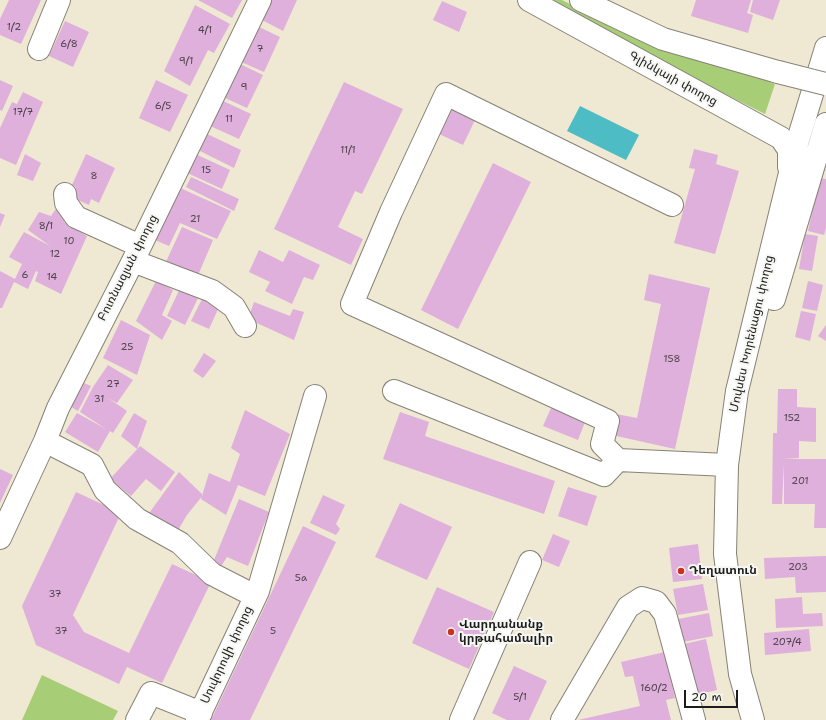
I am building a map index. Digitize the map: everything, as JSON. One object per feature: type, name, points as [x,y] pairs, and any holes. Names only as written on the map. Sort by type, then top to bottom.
[{"type":"main road","points":[[39,49],[59,0]]},
{"type":"main road","name":"Բուռնազյան փողոց","points":[[0,538],[45,441],[58,408],[136,254],[260,0]]},
{"type":"main road","name":"Գլինկայի փողոց","points":[[529,0],[781,138],[789,150],[789,177]]},
{"type":"main road","points":[[581,0],[663,39],[778,72],[826,84]]},
{"type":"main road","name":"Մովսես Խորենացու փողոց","points":[[753,720],[740,674],[725,554],[727,465],[737,391],[798,140],[826,48]]},
{"type":"main road","points":[[672,205],[446,94],[391,212],[352,304],[608,422],[602,444],[618,460],[727,465]]},
{"type":"main road","name":"Մովսես Խորենացու փողոց","points":[[764,720],[752,673],[738,562],[741,480],[747,414],[775,293],[821,157],[826,124]]},
{"type":"main road","points":[[798,140],[821,157]]},
{"type":"main road","points":[[65,194],[66,203],[76,217],[136,254],[212,291],[234,307],[245,326]]},
{"type":"main road","points":[[394,391],[604,475],[618,460]]},
{"type":"main road","name":"Սուվորովի փողոց","points":[[199,716],[256,593],[315,396]]},
{"type":"main road","points":[[45,441],[92,465],[105,490],[136,518],[180,543],[212,574],[256,593]]},
{"type":"main road","points":[[461,720],[530,562]]},
{"type":"main road","points":[[562,720],[628,607],[642,598],[656,602],[665,614],[694,720]]},
{"type":"main road","points":[[137,720],[151,693],[199,716]]},
{"type":"green space","points":[[554,0],[562,0],[654,47],[753,75],[775,84],[765,114],[647,55]]},
{"type":"green space","points":[[42,675],[118,711],[113,720],[22,720]]},
{"type":"water","points":[[580,106],[639,135],[626,160],[567,131]]},
{"type":"building","points":[[9,0],[41,0],[21,44],[0,35],[0,19]]},
{"type":"building","points":[[198,0],[242,0],[232,18]]},
{"type":"building","points":[[271,0],[297,0],[283,31],[262,20]]},
{"type":"building","points":[[696,0],[751,0],[747,13],[753,15],[748,33],[691,16]]},
{"type":"building","points":[[753,0],[780,0],[773,20],[750,12]]},
{"type":"building","points":[[442,1],[467,12],[459,32],[433,20]]},
{"type":"building","points":[[195,5],[230,24],[214,53],[208,50],[190,86],[164,71]]},
{"type":"building","points":[[65,21],[89,32],[73,67],[49,56]]},
{"type":"building","points":[[255,25],[280,37],[264,72],[239,61]]},
{"type":"building","points":[[240,64],[263,75],[247,108],[225,98]]},
{"type":"building","points":[[0,80],[13,86],[2,111],[0,110]]},
{"type":"building","points":[[156,80],[188,95],[170,132],[139,118]]},
{"type":"building","points":[[344,82],[403,109],[362,194],[355,191],[338,227],[363,239],[351,265],[274,229]]},
{"type":"building","points":[[23,92],[43,102],[16,165],[0,158],[0,128],[12,102],[17,104]]},
{"type":"building","points":[[219,99],[251,114],[239,139],[208,125]]},
{"type":"building","points":[[451,108],[475,120],[463,145],[439,134]]},
{"type":"building","points":[[205,133],[241,150],[234,168],[198,150]]},
{"type":"building","points":[[694,149],[718,155],[716,164],[739,171],[715,254],[674,243],[695,169],[689,168]]},
{"type":"building","points":[[191,152],[230,170],[222,189],[183,171]]},
{"type":"building","points":[[25,154],[41,163],[33,181],[17,175]]},
{"type":"building","points":[[86,154],[115,168],[99,203],[91,199],[89,205],[71,197],[76,187],[72,185]]},
{"type":"building","points":[[493,163],[531,182],[458,329],[421,310]]},
{"type":"building","points":[[191,177],[239,199],[234,211],[186,187]]},
{"type":"building","points":[[820,178],[826,179],[826,228],[824,235],[808,231]]},
{"type":"building","points":[[178,187],[231,211],[217,239],[180,223],[169,246],[155,240]]},
{"type":"building","points":[[59,204],[71,211],[64,222],[87,236],[61,294],[35,281],[38,272],[36,271],[28,289],[14,282],[2,308],[0,308],[0,271],[15,279],[22,264],[9,257],[24,232],[50,246],[28,230],[39,212],[51,216]]},
{"type":"building","points":[[0,213],[5,215],[0,227]]},
{"type":"building","points":[[182,227],[213,240],[196,280],[164,266]]},
{"type":"building","points":[[805,234],[818,236],[812,271],[799,269]]},
{"type":"building","points":[[259,250],[283,262],[289,250],[320,265],[313,280],[304,277],[292,304],[265,291],[270,282],[249,272]]},
{"type":"building","points":[[649,274],[710,288],[675,449],[612,435],[616,414],[637,418],[661,304],[644,300]]},
{"type":"building","points":[[156,281],[173,290],[162,315],[172,321],[162,340],[136,321]]},
{"type":"building","points":[[808,281],[823,285],[817,311],[802,308]]},
{"type":"building","points":[[182,284],[200,294],[185,325],[167,316]]},
{"type":"building","points":[[202,299],[219,307],[209,329],[191,321]]},
{"type":"building","points":[[254,302],[290,316],[293,309],[304,312],[294,340],[248,319]]},
{"type":"building","points":[[801,311],[816,314],[810,341],[795,337]]},
{"type":"building","points":[[121,320],[150,335],[137,375],[103,358]]},
{"type":"building","points":[[826,325],[826,341],[818,336]]},
{"type":"building","points":[[204,353],[216,361],[203,378],[193,371]]},
{"type":"building","points":[[108,365],[133,380],[117,403],[108,398],[127,411],[113,433],[110,431],[98,452],[65,432],[77,413],[106,429],[80,412],[93,387]]},
{"type":"building","points":[[79,381],[91,386],[78,411],[68,405]]},
{"type":"building","points":[[778,389],[797,389],[797,407],[816,408],[816,442],[799,441],[799,458],[783,459],[826,459],[826,528],[814,528],[815,504],[784,504],[784,464],[782,504],[772,504],[773,433],[777,433]]},
{"type":"building","points":[[551,408],[585,422],[578,440],[543,426]]},
{"type":"building","points":[[245,410],[290,434],[265,496],[238,485],[226,515],[201,499],[209,473],[230,482],[240,454],[231,448]]},
{"type":"building","points":[[400,412],[429,422],[425,436],[555,481],[544,514],[383,459]]},
{"type":"building","points":[[134,413],[147,421],[137,449],[121,436]]},
{"type":"building","points":[[140,446],[175,472],[161,491],[146,479],[131,496],[110,479]]},
{"type":"building","points":[[0,469],[13,475],[0,503]]},
{"type":"building","points":[[179,472],[203,495],[187,515],[178,530],[147,516]]},
{"type":"building","points":[[568,487],[597,496],[587,526],[558,516]]},
{"type":"building","points":[[76,492],[121,513],[73,615],[84,632],[129,653],[172,564],[211,582],[162,683],[127,667],[119,684],[36,645],[22,606]]},
{"type":"building","points":[[323,495],[345,505],[336,524],[340,529],[336,535],[310,523]]},
{"type":"building","points":[[239,499],[269,512],[248,566],[227,557],[220,568],[212,565]]},
{"type":"building","points":[[400,503],[452,527],[427,580],[375,557]]},
{"type":"building","points":[[303,526],[336,542],[250,720],[211,720]]},
{"type":"building","points":[[553,534],[570,541],[559,567],[542,560]]},
{"type":"building","points":[[698,544],[702,579],[673,582],[669,548]]},
{"type":"building","points":[[826,556],[826,592],[796,593],[795,577],[765,579],[764,558]]},
{"type":"building","points":[[703,584],[708,610],[678,615],[673,589]]},
{"type":"building","points":[[437,587],[494,612],[469,669],[412,643]]},
{"type":"building","points":[[802,597],[803,614],[822,613],[823,626],[776,628],[775,599]]},
{"type":"building","points":[[709,613],[713,636],[683,642],[678,619]]},
{"type":"building","points":[[809,629],[811,651],[765,655],[764,633]]},
{"type":"building","points":[[706,639],[717,690],[695,695],[684,644]]},
{"type":"building","points":[[665,652],[675,698],[666,700],[671,720],[578,720],[640,706],[633,676],[625,677],[621,662]]},
{"type":"building","points":[[514,666],[547,681],[529,720],[507,720],[492,713]]},
{"type":"place","name":"Դեղատուն","points":[[681,571]]},
{"type":"place","name":"Վարդանանք կրթահամալիր","points":[[451,632]]}]
